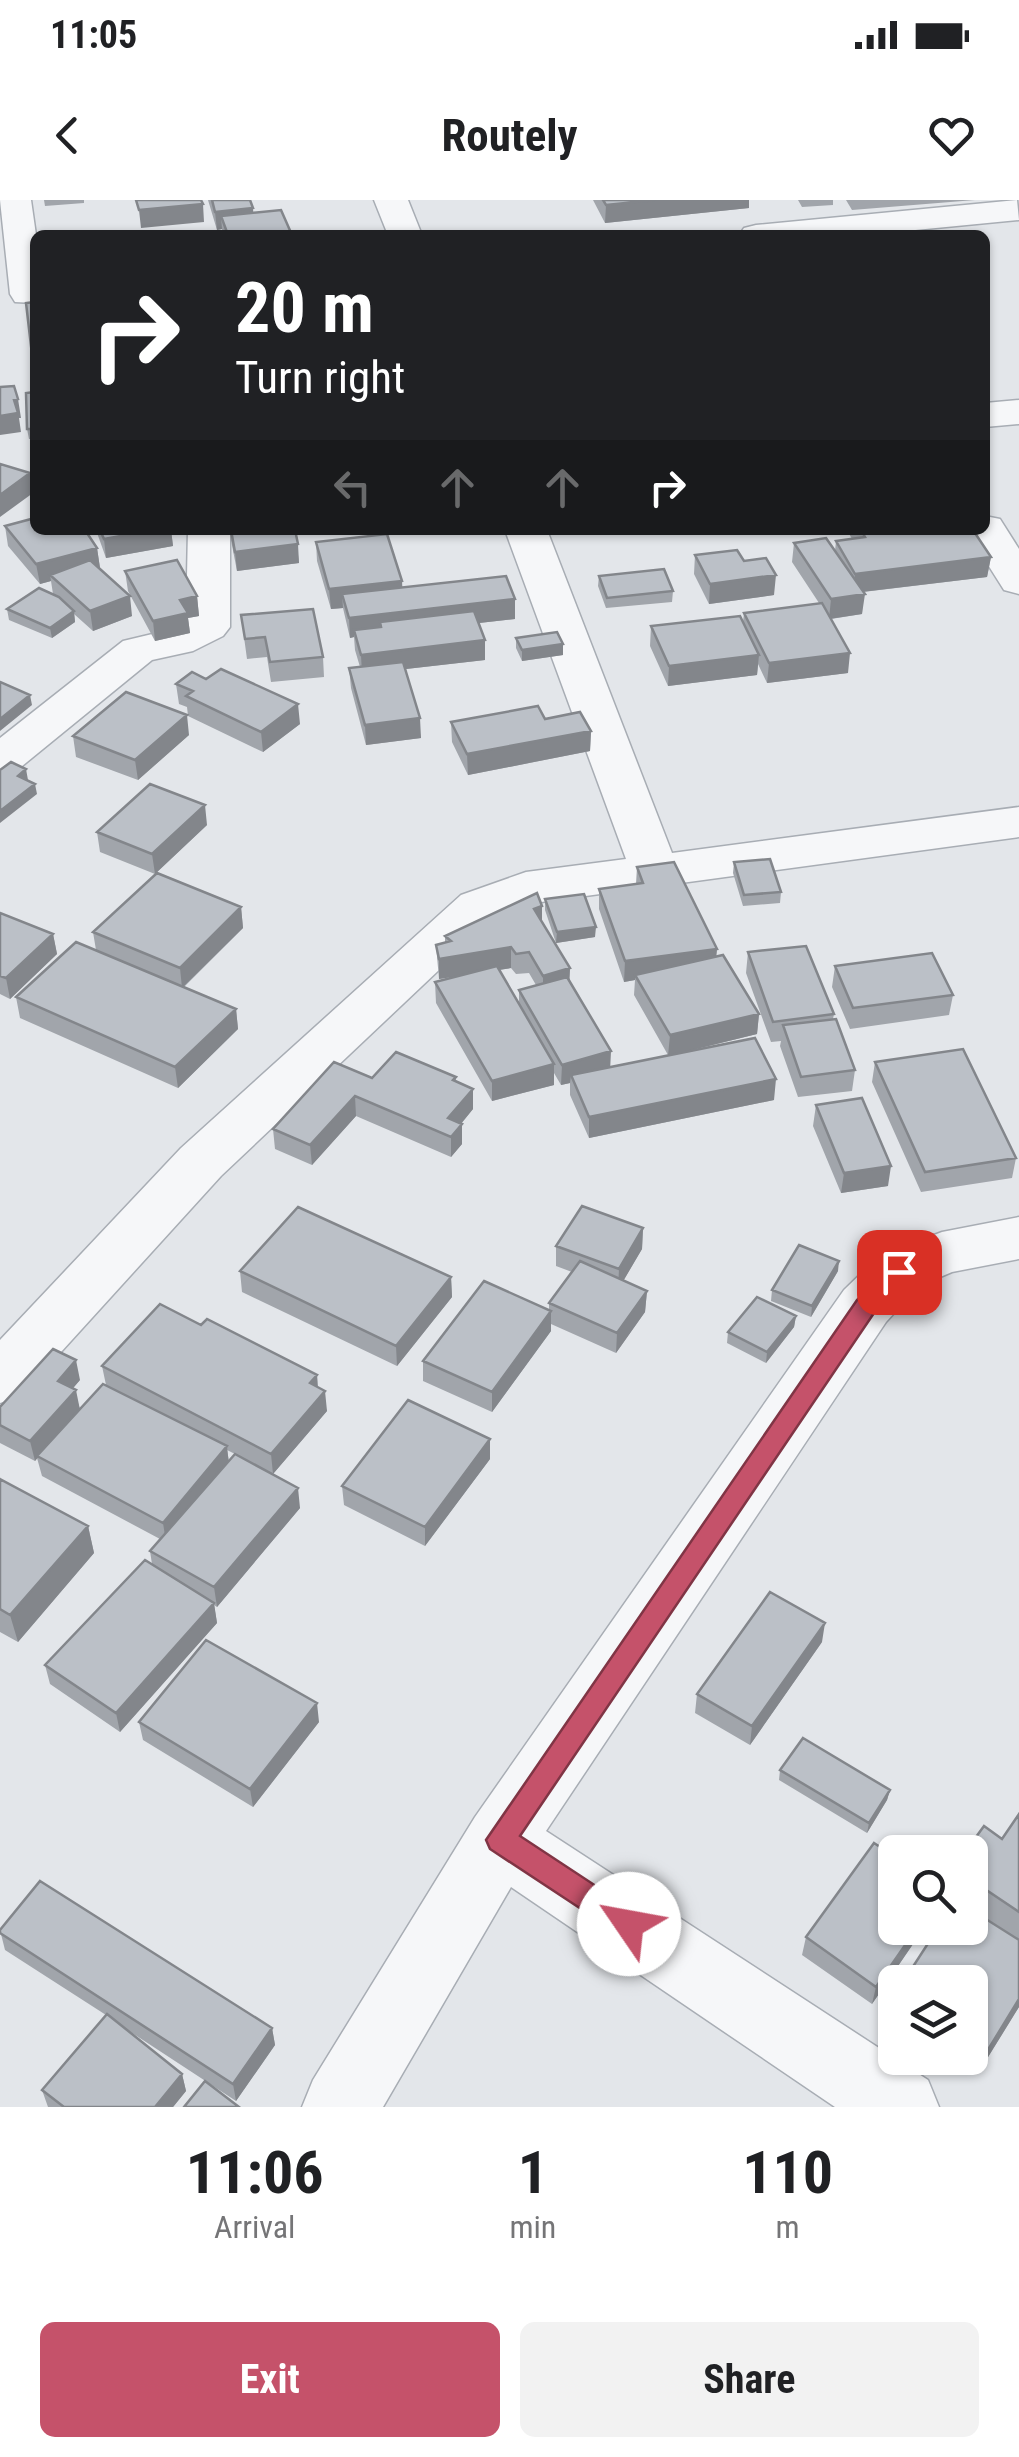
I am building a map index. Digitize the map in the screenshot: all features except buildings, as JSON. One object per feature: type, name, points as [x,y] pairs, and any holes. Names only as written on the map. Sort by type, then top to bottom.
[{"type":"street","points":[[14,200],[21,295]]},
{"type":"street","points":[[391,200],[403,230]]},
{"type":"street","points":[[779,200],[798,230]]},
{"type":"street","points":[[819,230],[1006,211],[1019,244]]},
{"type":"street","points":[[990,415],[1019,412]]},
{"type":"street","points":[[0,761],[138,650],[178,642],[208,627],[208,535]]},
{"type":"street","points":[[528,535],[654,871]]},
{"type":"street","points":[[989,535],[1019,581]]},
{"type":"street","points":[[0,1379],[200,1162],[478,906],[526,888],[1019,822]]},
{"type":"street","points":[[340,2107],[500,1840],[865,1306],[899,1272],[942,1253],[1019,1238]]},
{"type":"street","points":[[500,1840],[901,2107]]},
{"type":"route","points":[[629,1924],[500,1840],[865,1306],[899,1272]]}]
